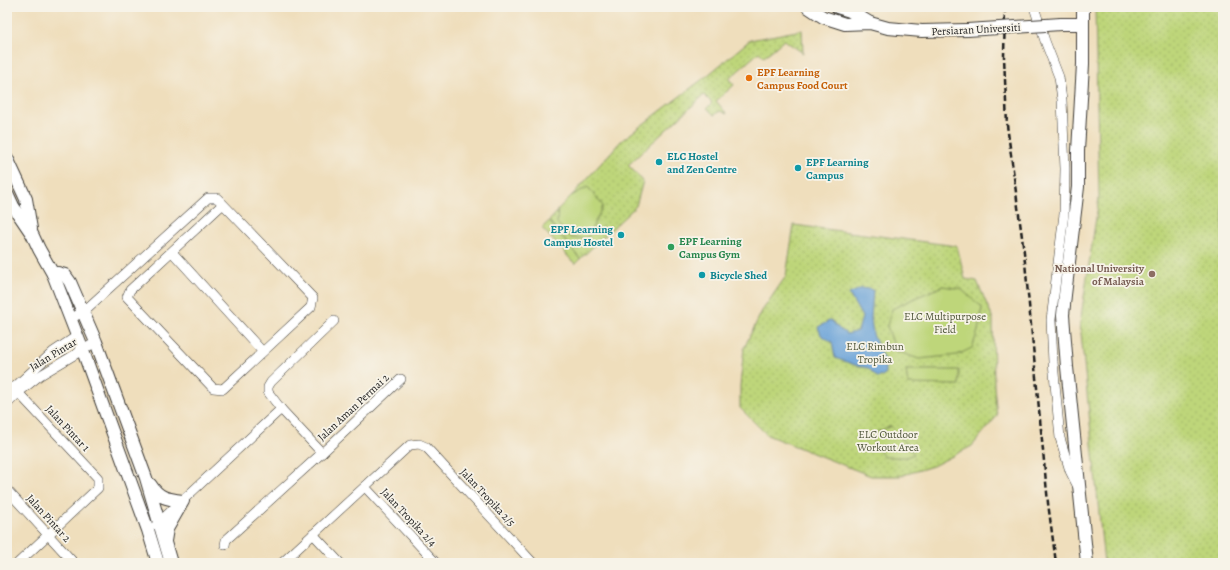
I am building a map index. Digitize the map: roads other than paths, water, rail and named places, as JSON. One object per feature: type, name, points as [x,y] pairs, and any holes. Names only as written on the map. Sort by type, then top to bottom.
[{"type":"street","name":"Persiaran Universiti","points":[[808,7],[823,17],[845,24],[870,23],[892,28],[935,31],[1083,24]]},
{"type":"street","name":"Persiaran Universiti","points":[[838,7],[850,11],[870,23]]},
{"type":"street","points":[[1034,7],[1059,77],[1062,100],[1065,168],[1064,214],[1051,320],[1060,438],[1070,471],[1080,491]]},
{"type":"street","points":[[1083,7],[1083,64],[1078,151],[1078,187],[1063,315],[1087,563]]},
{"type":"street","points":[[7,158],[26,199],[32,234]]},
{"type":"street","points":[[7,193],[13,206],[32,234],[52,274],[83,351],[148,530],[158,563]]},
{"type":"street","points":[[70,319],[83,312],[208,198],[217,198],[223,204],[312,298],[311,307],[223,389],[213,388],[127,297],[130,290],[223,204]]},
{"type":"street","points":[[172,252],[262,352]]},
{"type":"street","points":[[52,274],[65,274],[70,282],[96,342],[146,478],[171,563]]},
{"type":"street","points":[[319,455],[268,392],[268,387],[271,382],[334,321]]},
{"type":"street","name":"Jalan Pintar","points":[[7,404],[13,391],[53,352],[77,336]]},
{"type":"street","name":"Jalan Pintar","points":[[13,391],[96,342]]},
{"type":"street","name":"Jalan Aman Permai 2","points":[[225,546],[226,540],[401,379]]},
{"type":"street","name":"Jalan Pintar 1","points":[[13,391],[98,478],[98,488],[48,535]]},
{"type":"street","points":[[148,530],[159,524],[281,409]]},
{"type":"street","name":"Jalan Tropika 2/5","points":[[365,487],[410,445],[419,444],[426,447],[533,563]]},
{"type":"street","points":[[146,478],[156,494],[170,499],[183,501]]},
{"type":"street","points":[[282,563],[365,487]]},
{"type":"street","name":"Jalan Tropika 2/4","points":[[365,487],[436,563]]},
{"type":"street","name":"Jalan Pintar 2","points":[[7,490],[74,563]]},
{"type":"street","points":[[164,542],[167,529],[183,501]]},
{"type":"street","points":[[313,534],[340,563]]},
{"type":"street","points":[[18,563],[48,535]]},
{"type":"water","points":[[862,288],[873,290],[871,319],[873,334],[885,362],[885,374],[878,378],[868,368],[835,358],[832,342],[821,335],[818,327],[831,320],[838,328],[847,334],[858,331],[862,317],[849,294]]},
{"type":"railway","points":[[1005,7],[1004,57],[1007,125],[1024,252],[1048,503],[1056,563]]},
{"type":"place","name":"EPF Learning Campus Food Court","points":[[749,78]]},
{"type":"place","name":"ELC Hostel and Zen Centre","points":[[659,162]]},
{"type":"place","name":"EPF Learning Campus","points":[[798,168]]},
{"type":"place","name":"EPF Learning Campus Hostel","points":[[621,235]]},
{"type":"place","name":"EPF Learning Campus Gym","points":[[671,247]]},
{"type":"place","name":"National University of Malaysia","points":[[1152,274]]},
{"type":"place","name":"Bicycle Shed","points":[[702,275]]},
{"type":"park label","name":"ELC Multipurpose Field","points":[[945,322]]},
{"type":"park label","name":"ELC Rimbun Tropika","points":[[875,352]]},
{"type":"park label","name":"ELC Outdoor Workout Area","points":[[888,440]]}]
